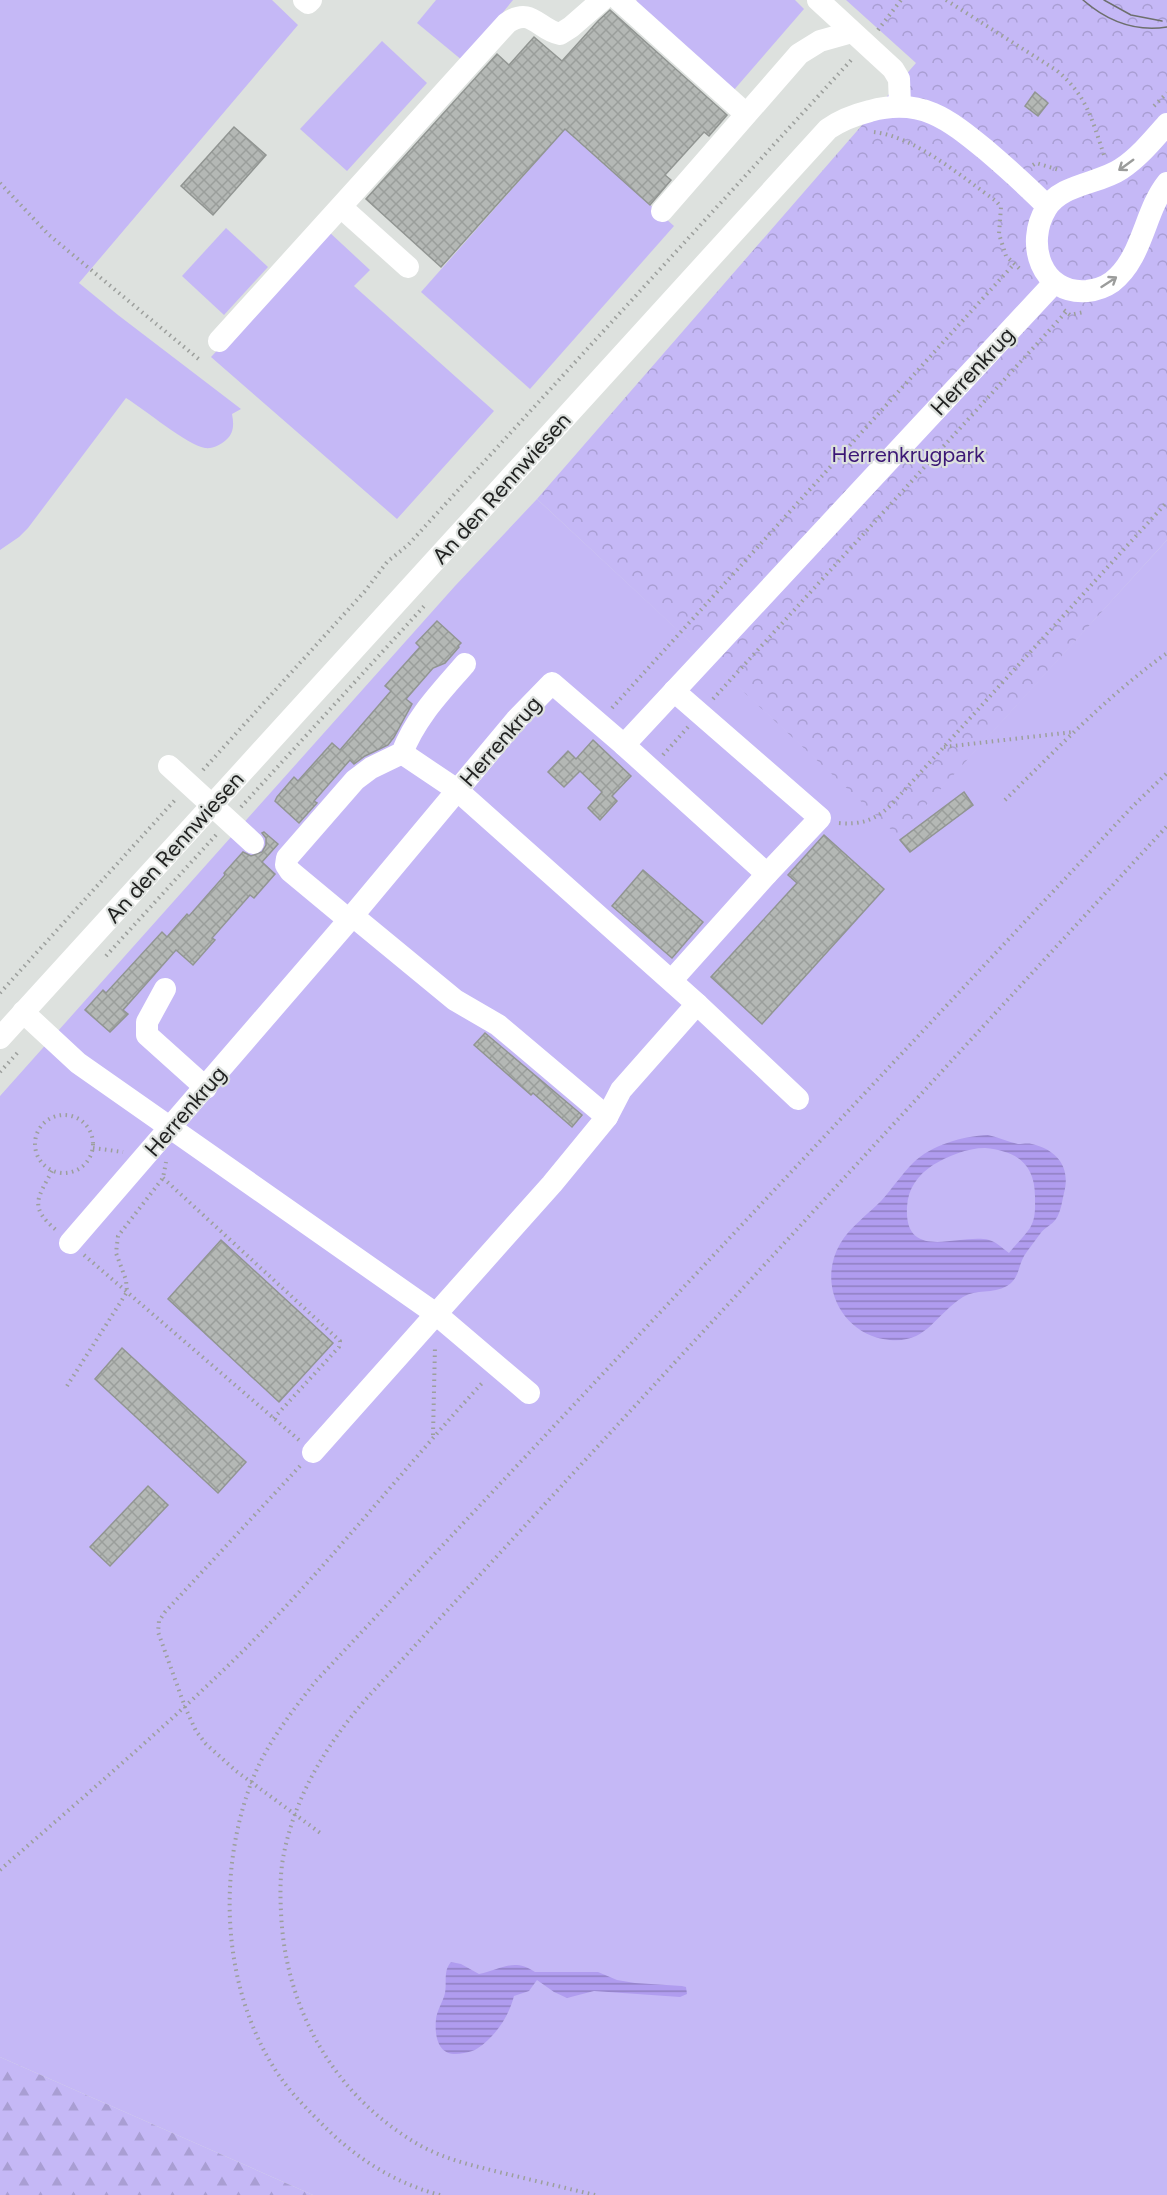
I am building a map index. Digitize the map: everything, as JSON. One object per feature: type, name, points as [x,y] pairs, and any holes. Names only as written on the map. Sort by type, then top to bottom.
[{"type":"street","points":[[304,0],[308,3],[311,0]]},
{"type":"street","points":[[219,341],[507,23],[516,17],[525,16],[560,34],[602,0]]},
{"type":"street","points":[[619,0],[746,114]]},
{"type":"street","points":[[818,0],[896,73],[900,105]]},
{"type":"street","points":[[662,211],[798,54],[828,38],[859,38]]},
{"type":"street","name":"An den Rennwiesen","points":[[0,1038],[818,139],[834,125],[856,114],[887,106],[900,105],[927,111],[945,120],[1018,176],[1047,206]]},
{"type":"street","points":[[1159,117],[1135,159],[1119,170],[1069,190],[1047,206],[1039,226],[1037,249],[1043,267],[1054,283],[1067,290],[1080,291],[1095,290],[1111,282],[1127,264],[1156,199],[1167,183]]},
{"type":"street","points":[[341,207],[408,267]]},
{"type":"street","name":"Herrenkrug","points":[[70,1243],[351,918],[516,720],[552,683],[624,745],[1054,283]]},
{"type":"street","points":[[465,664],[420,716],[402,753],[377,764],[355,780],[287,858],[286,865],[290,871],[455,1000],[498,1025],[607,1117]]},
{"type":"street","points":[[672,980],[820,818],[674,691]]},
{"type":"street","points":[[624,745],[767,874]]},
{"type":"street","points":[[402,753],[457,790],[672,980],[798,1099]]},
{"type":"street","points":[[169,766],[254,843]]},
{"type":"street","points":[[165,988],[147,1022],[147,1035],[206,1088]]},
{"type":"street","points":[[313,1452],[515,1227],[607,1117],[621,1090],[697,1004]]},
{"type":"street","points":[[23,1012],[78,1063],[169,1130],[436,1314],[529,1393]]},
{"type":"path","points":[[408,545],[859,38],[894,12],[901,0]]},
{"type":"path","points":[[946,0],[1056,70],[1071,83],[1086,104],[1105,157]]},
{"type":"path","points":[[1159,117],[1167,93]]},
{"type":"path","points":[[599,722],[1014,264],[1006,256],[999,234],[1001,207],[996,201],[920,149],[894,137],[871,132]]},
{"type":"path","points":[[1100,159],[1113,149]]},
{"type":"path","points":[[996,201],[1018,176],[1036,163],[1055,170],[1065,170]]},
{"type":"path","points":[[0,183],[49,235],[201,361]]},
{"type":"path","points":[[651,770],[700,713],[1066,312]]},
{"type":"path","points":[[820,818],[846,824],[877,818],[1167,502]]},
{"type":"path","points":[[1005,800],[1074,732],[1140,673],[1167,653]]},
{"type":"path","points":[[944,747],[1074,732]]},
{"type":"path","points":[[440,2195],[389,2175],[339,2141],[306,2109],[282,2079],[255,2031],[236,1965],[230,1907],[230,1881],[236,1832],[251,1783],[274,1738],[315,1682],[1124,815],[1167,773]]},
{"type":"path","points":[[595,2195],[467,2164],[423,2147],[385,2123],[361,2101],[330,2066],[304,2018],[290,1976],[284,1944],[280,1898],[281,1869],[295,1815],[315,1769],[347,1721],[1167,826]]},
{"type":"path","points":[[59,1115],[69,1115],[80,1119],[92,1134],[93,1153],[88,1162],[76,1171],[68,1174],[52,1171],[45,1167],[37,1154],[35,1142],[38,1132],[44,1123],[59,1115]]},
{"type":"path","points":[[67,1386],[127,1292],[126,1280],[116,1253],[118,1236],[164,1178],[169,1130]]},
{"type":"path","points":[[52,1171],[40,1194],[39,1212],[44,1221],[313,1452],[162,1616],[159,1638],[185,1707],[196,1731],[206,1744],[224,1762],[251,1783],[323,1834]]},
{"type":"path","points":[[164,1178],[340,1341],[339,1347],[273,1419]]},
{"type":"path","points":[[433,1436],[436,1314]]},
{"type":"path","points":[[0,1870],[185,1707],[243,1651],[324,1566],[433,1436],[487,1378]]},
{"type":"green space","points":[[0,0],[272,0],[298,25],[79,283],[241,409],[232,414],[231,434],[219,445],[205,448],[177,434],[126,398],[28,528],[0,550]]},
{"type":"green space","points":[[436,0],[513,0],[463,61],[417,23]]},
{"type":"green space","points":[[637,0],[795,0],[804,9],[733,91],[635,3]]},
{"type":"green space","name":"Herrenkrugpark","points":[[846,0],[1167,0],[1167,540],[898,836],[537,499],[916,63]]},
{"type":"green space","points":[[382,41],[427,83],[347,171],[300,129]]},
{"type":"green space","points":[[565,129],[674,226],[530,389],[421,292]]},
{"type":"green space","points":[[226,228],[268,267],[224,315],[182,276]]},
{"type":"green space","points":[[328,231],[370,270],[354,286],[494,411],[397,519],[211,357]]},
{"type":"green space","points":[[537,499],[898,835],[1167,540],[1167,2195],[313,2195],[0,2057],[0,1096],[455,586]]},
{"type":"green space","points":[[0,2057],[313,2195],[0,2195]]},
{"type":"shaded area","points":[[988,1135],[1018,1144],[1032,1144],[1055,1155],[1064,1168],[1066,1184],[1058,1216],[1030,1247],[1016,1276],[1007,1286],[963,1297],[928,1328],[909,1338],[883,1339],[868,1334],[844,1315],[832,1288],[831,1274],[840,1244],[848,1232],[881,1201],[920,1157],[938,1146]],"holes":[[[978,1148],[1006,1152],[1022,1161],[1032,1176],[1034,1186],[1035,1209],[1032,1224],[1009,1253],[989,1240],[936,1242],[914,1235],[908,1224],[908,1200],[912,1188],[923,1173],[933,1165],[958,1153]]]},
{"type":"shaded area","points":[[451,1962],[461,1964],[479,1974],[513,1965],[520,1965],[535,1972],[598,1972],[617,1980],[635,1983],[682,1986],[686,1987],[687,1994],[680,1997],[594,1991],[567,1998],[537,1980],[529,1991],[514,1996],[509,2011],[490,2038],[473,2051],[456,2054],[449,2053],[440,2046],[436,2034],[437,2016],[445,1993],[447,1969]]},
{"type":"building","points":[[610,10],[727,115],[709,136],[704,132],[665,175],[671,180],[650,205],[565,129],[441,267],[366,199],[497,54],[509,65],[534,37],[562,61]]},
{"type":"building","points":[[1035,92],[1048,103],[1038,116],[1025,106]]},
{"type":"building","points":[[234,127],[266,155],[213,215],[181,186]]},
{"type":"building","points":[[437,621],[461,643],[459,647],[445,663],[433,668],[406,699],[412,704],[388,745],[354,764],[350,760],[314,801],[317,803],[299,823],[275,801],[277,797],[294,777],[298,781],[332,743],[340,750],[391,691],[385,686],[420,647],[416,643]]},
{"type":"building","points":[[593,740],[631,776],[612,796],[617,801],[600,820],[588,808],[602,792],[580,771],[564,787],[548,772],[568,751],[576,759]]},
{"type":"building","points":[[964,792],[973,805],[910,852],[900,840]]},
{"type":"building","points":[[264,832],[278,844],[262,862],[275,874],[254,898],[250,895],[212,938],[215,940],[193,965],[176,950],[123,1010],[128,1014],[110,1032],[85,1010],[103,990],[106,993],[162,932],[167,937],[187,914],[189,916],[243,852],[251,856],[262,852],[266,845],[266,838],[262,833]]},
{"type":"building","points":[[824,835],[884,889],[762,1024],[711,977],[797,883],[788,875]]},
{"type":"building","points":[[643,870],[703,922],[672,958],[612,906]]},
{"type":"building","points":[[485,1033],[582,1115],[572,1127],[474,1045]]},
{"type":"building","points":[[221,1240],[333,1343],[279,1402],[168,1299]]},
{"type":"building","points":[[122,1348],[246,1462],[218,1493],[95,1379]]},
{"type":"building","points":[[148,1486],[168,1505],[110,1566],[90,1547]]},
{"type":"tram line","points":[[1083,0],[1102,14],[1122,23],[1144,28],[1167,27]]},
{"type":"tram line","points":[[1104,0],[1131,15],[1162,21]]}]
